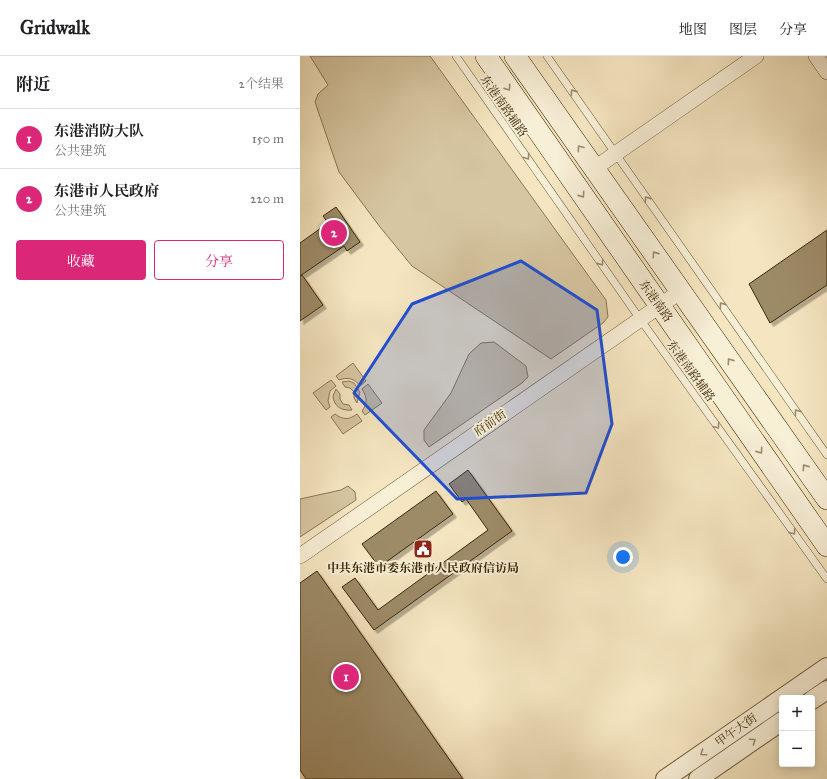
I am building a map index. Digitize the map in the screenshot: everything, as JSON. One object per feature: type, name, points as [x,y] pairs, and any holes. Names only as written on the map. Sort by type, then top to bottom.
[{"type":"main road","name":"东港南路","points":[[486,56],[827,546]]},
{"type":"main road","points":[[515,56],[827,499]]},
{"type":"street","points":[[595,168],[756,56]]},
{"type":"street","points":[[816,56],[827,72]]},
{"type":"street","name":"府前街","points":[[300,556],[681,291]]},
{"type":"street","name":"甲午大街","points":[[665,779],[827,667]]},
{"type":"street","points":[[815,698],[827,690]]},
{"type":"street","name":"甲午大街","points":[[698,779],[779,723]]},
{"type":"lane","name":"东港南路辅路","points":[[456,56],[640,319],[827,579]]},
{"type":"lane","points":[[547,56],[827,455]]},
{"type":"highlighted area","points":[[521,261],[597,310],[612,424],[586,493],[457,499],[354,393],[412,304]]},
{"type":"shaded area","points":[[310,56],[430,56],[606,300],[608,317],[603,323],[551,359],[412,266],[380,227],[339,172],[315,102],[318,94],[328,85]]},
{"type":"shaded area","points":[[494,342],[526,366],[528,377],[522,383],[429,447],[424,440],[424,430],[451,393],[469,354],[481,343]]},
{"type":"shaded area","points":[[353,363],[366,381],[360,386],[353,380],[348,378],[339,380],[336,376]]},
{"type":"shaded area","points":[[331,380],[336,386],[330,391],[328,401],[330,407],[326,410],[313,393]]},
{"type":"shaded area","points":[[349,381],[354,383],[360,392],[357,403],[354,398],[354,392],[350,388],[345,387],[342,382]]},
{"type":"shaded area","points":[[368,384],[382,403],[365,415],[362,411],[366,400],[362,389]]},
{"type":"shaded area","points":[[336,389],[340,394],[340,399],[343,404],[349,405],[352,410],[345,410],[337,406],[333,396]]},
{"type":"shaded area","points":[[335,414],[346,418],[357,414],[362,421],[343,434],[331,417]]},
{"type":"shaded area","points":[[348,486],[355,492],[356,500],[300,537],[300,499],[341,490]]},
{"type":"building","points":[[336,207],[360,242],[347,251],[344,246],[300,276],[300,243],[328,223],[323,216]]},
{"type":"building","points":[[827,230],[827,285],[770,323],[749,284]]},
{"type":"building","points":[[302,275],[323,305],[300,321],[300,276]]},
{"type":"building","points":[[468,470],[512,531],[374,630],[342,587],[355,578],[378,610],[488,530],[466,499],[462,502],[449,484]]},
{"type":"building","points":[[436,491],[453,514],[379,567],[362,544]]},
{"type":"building","points":[[317,571],[463,779],[306,779],[300,770],[300,583]]},
{"type":"place","name":"东港市人民政府","points":[[334,233]]},
{"type":"place","name":"中共东港市委东港市人民政府信访局","points":[[423,549]]},
{"type":"place","name":"东港消防大队","points":[[346,677]]}]
